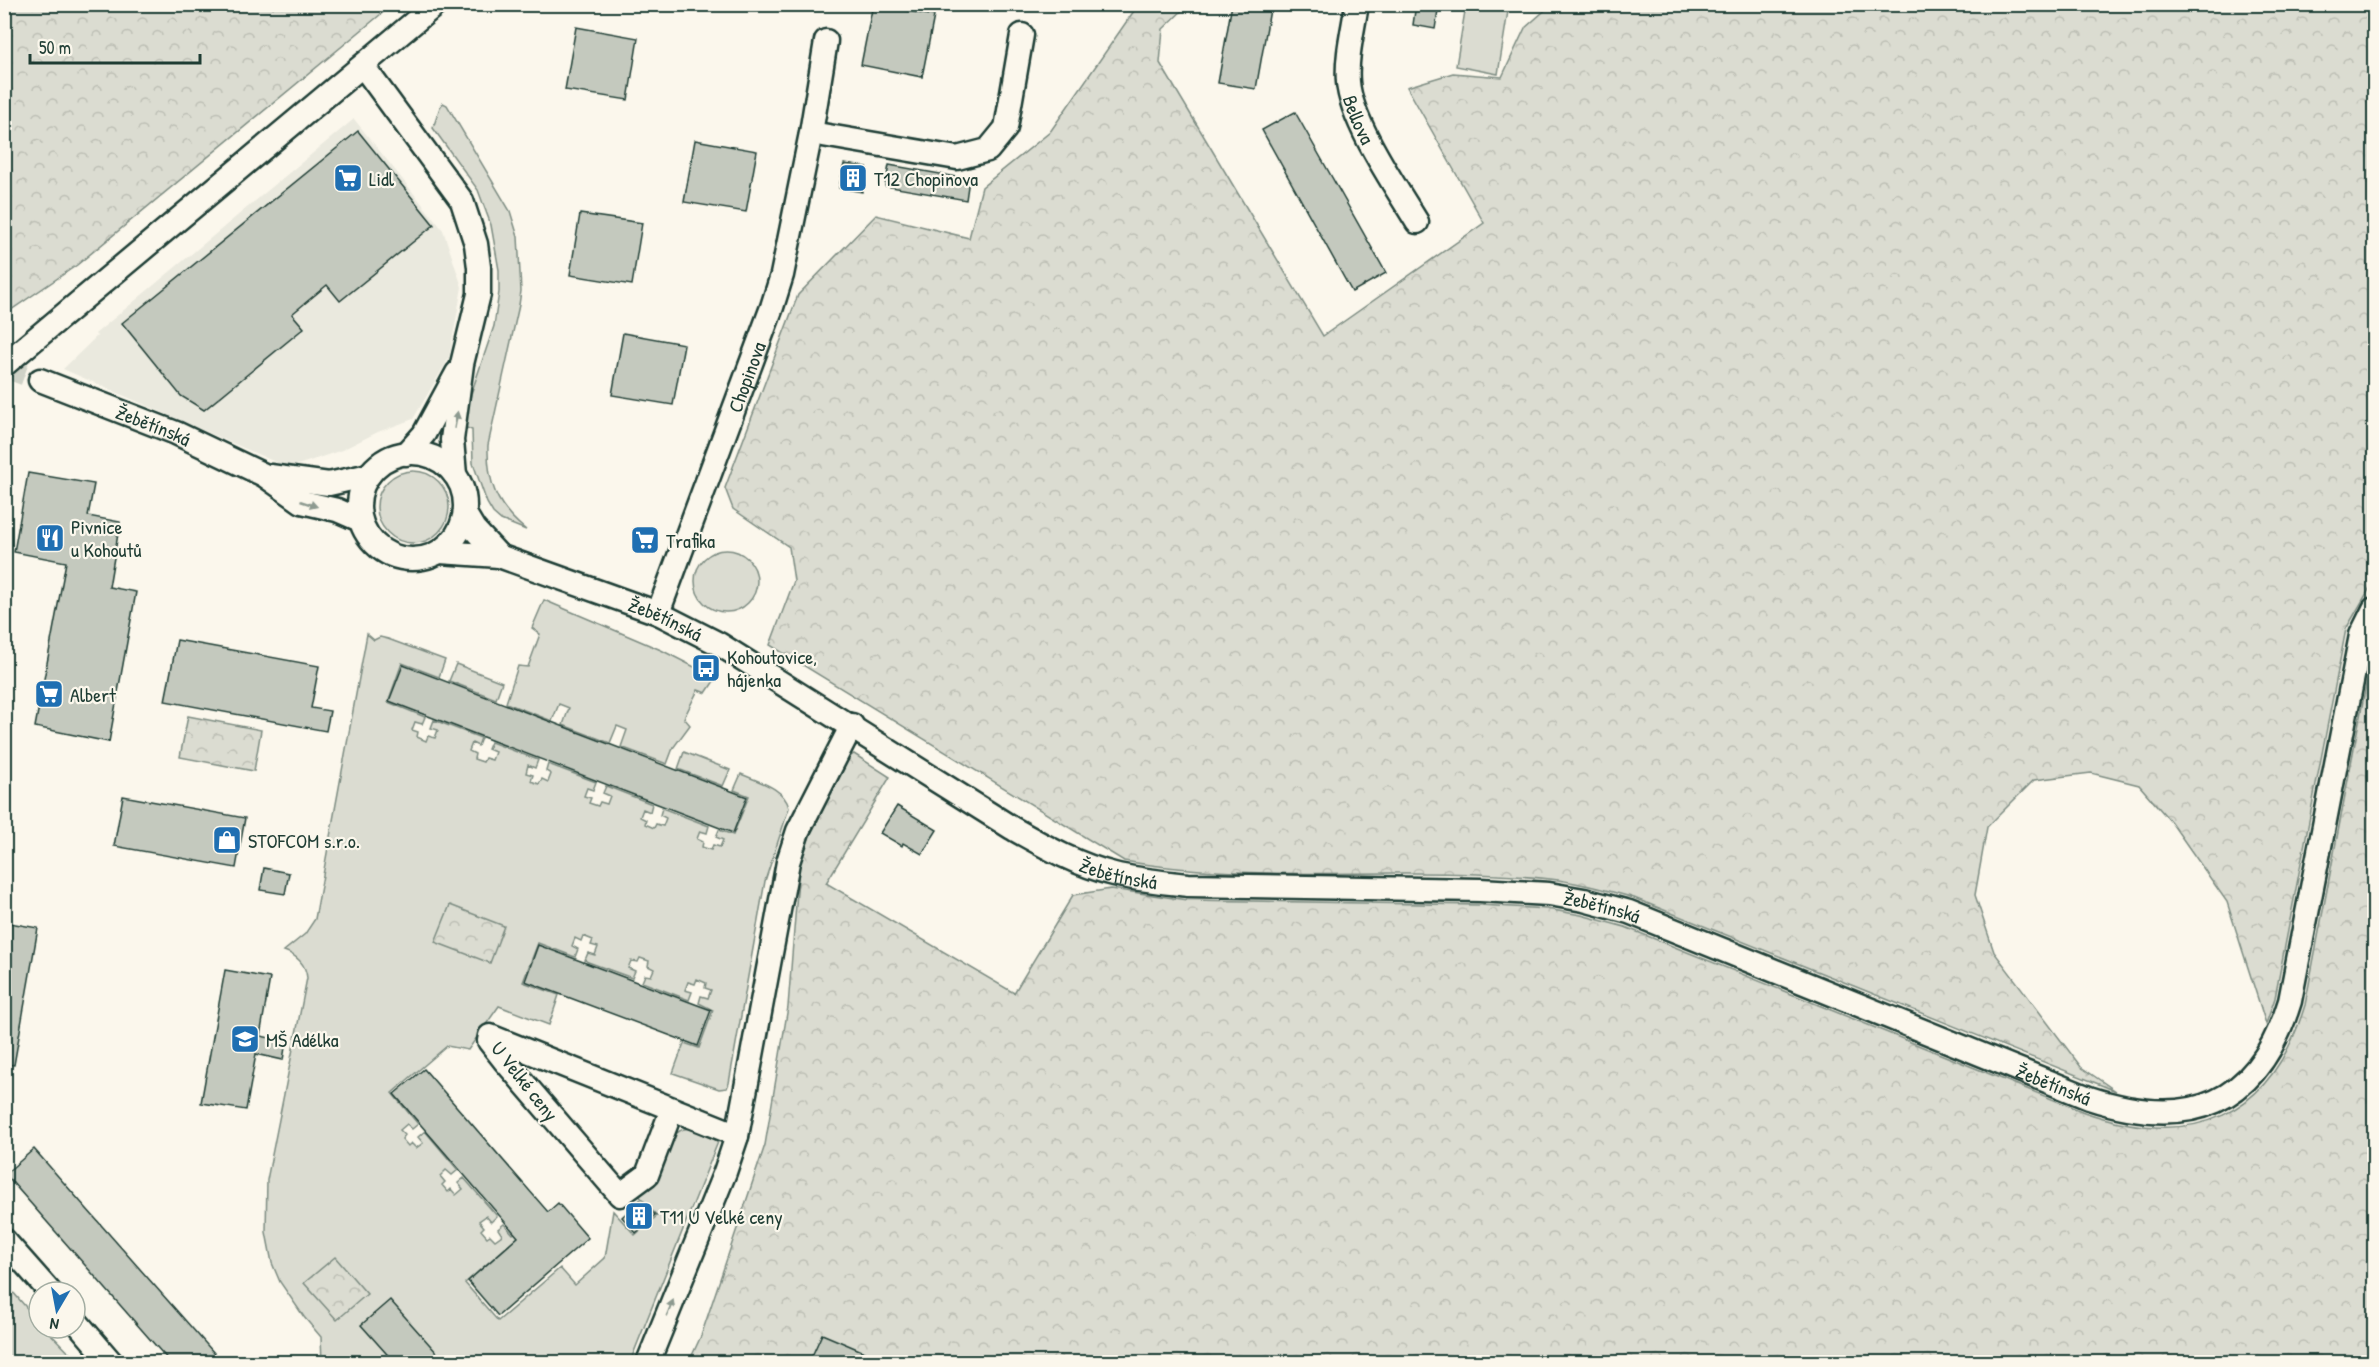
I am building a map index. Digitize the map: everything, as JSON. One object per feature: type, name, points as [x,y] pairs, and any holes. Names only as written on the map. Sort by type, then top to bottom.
[{"type":"street","points":[[4,365],[436,4]]},
{"type":"street","name":"Bellova","points":[[1357,4],[1348,69],[1348,86],[1366,137],[1417,222]]},
{"type":"street","points":[[811,133],[957,158],[988,150],[1006,128],[1022,35]]},
{"type":"street","name":"Chopinova","points":[[658,613],[772,308],[782,275],[811,133],[826,41]]},
{"type":"street","points":[[363,66],[462,201],[470,223],[479,267],[479,294],[462,364],[452,440],[455,475]]},
{"type":"street","points":[[406,454],[424,434],[462,364]]},
{"type":"street","name":"Žebětínská","points":[[40,380],[162,427],[264,475],[302,502],[337,510],[360,520]]},
{"type":"street","points":[[418,453],[432,457],[449,467],[465,496],[465,514],[458,534],[440,552],[414,560],[393,556],[374,544],[366,534],[360,520],[359,497],[369,475],[384,461],[406,454],[418,453]]},
{"type":"street","name":"Žebětínská","points":[[264,475],[298,482],[329,484],[369,475]]},
{"type":"street","name":"Žebětínská","points":[[465,514],[474,529],[499,556]]},
{"type":"street","name":"Žebětínská","points":[[440,552],[499,556],[658,613],[719,644],[852,725],[1012,828],[1044,846],[1102,871],[1145,880],[1188,885],[1480,890],[1549,894],[1584,900],[1629,912],[2089,1098],[2113,1106],[2149,1111],[2178,1111],[2203,1106],[2225,1098],[2243,1085],[2260,1067],[2282,1028],[2290,1001],[2361,634],[2374,609]]},
{"type":"street","points":[[648,1362],[725,1172],[737,1136],[788,862],[798,831],[852,725]]},
{"type":"street","name":"U Velké ceny","points":[[672,1109],[647,1175],[620,1195],[504,1060],[489,1041],[490,1036],[672,1109],[737,1136]]},
{"type":"street","points":[[4,1240],[39,1280]]},
{"type":"street","points":[[87,1334],[111,1362]]},
{"type":"shaded area","points":[[354,119],[443,230],[462,287],[449,358],[413,419],[378,432],[342,450],[289,468],[63,369],[97,336],[95,334]]},
{"type":"green space","points":[[5,4],[392,5],[77,265],[5,314]]},
{"type":"green space","points":[[1138,5],[1188,5],[1163,29],[1160,63],[1323,336],[1484,223],[1407,87],[1453,73],[1502,77],[1525,28],[1551,5],[2374,5],[2374,581],[2346,629],[2275,998],[2266,1024],[2227,902],[2171,822],[2139,785],[2091,773],[2034,780],[1987,827],[1975,895],[1994,952],[2081,1067],[2116,1091],[1634,898],[1572,882],[1444,873],[1230,872],[1124,861],[770,645],[794,581],[789,547],[733,509],[725,488],[798,295],[876,215],[969,238],[982,187],[1050,132]]},
{"type":"green space","points":[[1466,5],[1508,11],[1498,74],[1456,66]]},
{"type":"green space","points":[[443,103],[447,105],[510,211],[518,237],[521,291],[488,445],[488,458],[495,492],[507,512],[526,530],[501,520],[493,513],[487,503],[473,463],[472,430],[464,427],[471,394],[494,326],[499,292],[499,270],[491,225],[478,190],[433,128]]},
{"type":"green space","points":[[406,471],[420,471],[439,481],[449,500],[449,514],[439,533],[420,543],[406,543],[387,533],[377,514],[377,500],[387,481]]},
{"type":"green space","points":[[720,550],[732,550],[748,559],[755,569],[757,581],[755,593],[748,603],[732,612],[720,612],[709,607],[700,598],[695,587],[695,575],[700,564],[709,555]]},
{"type":"green space","points":[[544,600],[661,650],[716,678],[706,693],[698,690],[684,718],[690,725],[673,748],[667,764],[621,747],[627,730],[617,726],[610,743],[563,725],[569,708],[559,704],[552,721],[506,703],[518,666],[528,667],[540,634],[532,628]]},
{"type":"green space","points":[[367,634],[374,640],[380,637],[388,639],[445,660],[439,677],[402,663],[388,702],[425,717],[422,724],[415,722],[412,730],[418,732],[417,737],[426,741],[428,736],[435,738],[438,730],[431,728],[434,720],[481,738],[478,746],[472,743],[469,751],[475,754],[474,759],[483,762],[485,758],[492,760],[495,752],[488,749],[491,742],[538,760],[535,768],[528,765],[526,773],[533,775],[531,781],[539,784],[542,779],[548,782],[551,774],[546,771],[548,764],[596,782],[593,790],[587,788],[584,796],[591,798],[589,803],[598,806],[600,802],[607,804],[610,796],[603,793],[606,786],[652,804],[650,812],[643,809],[640,817],[646,820],[645,824],[654,828],[656,824],[663,826],[666,818],[660,815],[662,808],[709,826],[707,833],[700,831],[697,839],[703,842],[702,847],[711,850],[713,845],[720,847],[723,840],[716,837],[719,830],[733,835],[749,796],[734,790],[741,774],[776,790],[782,795],[789,808],[765,881],[727,1088],[719,1089],[673,1073],[684,1043],[699,1048],[713,1010],[699,1003],[701,996],[708,998],[711,990],[705,988],[706,983],[697,979],[695,984],[688,982],[685,990],[692,992],[689,1000],[642,982],[645,975],[651,976],[654,969],[648,966],[649,961],[640,958],[638,962],[631,961],[628,968],[635,971],[632,978],[588,962],[585,960],[588,953],[595,955],[598,947],[591,945],[593,940],[583,936],[581,941],[575,938],[572,946],[578,949],[575,957],[538,943],[523,982],[559,995],[549,1025],[499,1006],[468,1050],[447,1046],[392,1093],[418,1124],[412,1129],[407,1124],[400,1130],[405,1135],[402,1139],[408,1146],[411,1143],[416,1148],[423,1143],[418,1137],[425,1131],[458,1170],[452,1175],[446,1170],[440,1176],[445,1182],[442,1185],[448,1192],[451,1189],[456,1195],[463,1189],[458,1183],[464,1178],[497,1216],[491,1222],[486,1216],[479,1221],[484,1227],[481,1230],[487,1237],[490,1235],[495,1240],[502,1235],[498,1229],[504,1224],[513,1234],[516,1232],[519,1236],[465,1283],[498,1321],[560,1268],[575,1285],[605,1258],[613,1211],[635,1235],[657,1216],[635,1191],[650,1166],[677,1132],[688,1128],[697,1130],[718,1142],[630,1362],[322,1362],[321,1337],[280,1282],[272,1263],[266,1232],[267,1180],[307,978],[305,968],[300,961],[284,951],[305,934],[315,919]]},
{"type":"green space","points":[[2374,643],[2374,1362],[689,1362],[701,1336],[765,1145],[788,1007],[799,866],[818,814],[848,758],[854,754],[890,777],[826,883],[1014,993],[1073,895],[1111,889],[1187,900],[1480,905],[1547,909],[1625,927],[2084,1112],[2124,1123],[2160,1127],[2193,1125],[2223,1115],[2249,1099],[2272,1075],[2290,1044],[2305,1005]]},
{"type":"green space","points":[[456,664],[502,682],[496,699],[449,681]]},
{"type":"green space","points":[[188,716],[261,730],[254,771],[180,757]]},
{"type":"green space","points":[[684,752],[730,770],[723,786],[678,769]]},
{"type":"green space","points":[[450,905],[504,926],[490,963],[435,942]]},
{"type":"green space","points":[[335,1257],[367,1294],[337,1320],[304,1283]]},
{"type":"green space","points":[[5,1283],[27,1308],[27,1340],[57,1340],[78,1362],[5,1362]]},
{"type":"building","points":[[873,4],[934,16],[922,77],[861,65]]},
{"type":"building","points":[[1232,4],[1271,4],[1256,89],[1218,83]]},
{"type":"building","points":[[1416,4],[1439,4],[1435,29],[1413,25]]},
{"type":"building","points":[[576,27],[638,38],[628,100],[565,90]]},
{"type":"building","points":[[1295,112],[1386,273],[1352,292],[1262,130]]},
{"type":"building","points":[[358,131],[434,225],[340,301],[327,285],[292,314],[304,328],[204,410],[181,396],[122,323]]},
{"type":"building","points":[[695,140],[757,151],[746,212],[684,202]]},
{"type":"building","name":"T12 Chopinova","points":[[844,164],[866,167],[862,192],[839,188]]},
{"type":"building","points":[[889,165],[969,179],[966,200],[885,186]]},
{"type":"building","points":[[580,214],[642,223],[632,285],[570,275]]},
{"type":"building","points":[[623,333],[684,344],[673,405],[612,395]]},
{"type":"building","points":[[28,473],[94,484],[88,516],[120,522],[109,587],[136,592],[109,742],[35,727],[66,562],[14,552]]},
{"type":"building","points":[[177,640],[319,666],[311,708],[330,711],[326,731],[165,701]]},
{"type":"building","points":[[403,665],[747,797],[733,833],[389,701]]},
{"type":"building","points":[[123,796],[245,818],[236,868],[114,846]]},
{"type":"building","points":[[897,806],[937,830],[922,854],[880,833]]},
{"type":"building","points":[[264,868],[289,873],[285,894],[260,890]]},
{"type":"building","points":[[4,922],[38,928],[14,1065],[4,1064]]},
{"type":"building","points":[[538,945],[711,1010],[698,1046],[525,981]]},
{"type":"building","name":"MŠ Adélka","points":[[225,970],[270,978],[260,1036],[286,1041],[283,1060],[256,1054],[246,1110],[201,1103]]},
{"type":"building","points":[[424,1069],[548,1212],[558,1203],[588,1238],[498,1316],[468,1281],[518,1237],[394,1094]]},
{"type":"building","points":[[34,1149],[222,1362],[170,1362],[5,1174]]},
{"type":"building","name":"T11 U Velké ceny","points":[[640,1200],[655,1215],[636,1233],[622,1217]]},
{"type":"building","points":[[390,1300],[445,1362],[394,1362],[361,1325]]},
{"type":"building","points":[[822,1334],[888,1362],[828,1362],[812,1356]]},
{"type":"tunnel","points":[[4,367],[40,380]]},
{"type":"place","name":"Lidl","points":[[348,178]]},
{"type":"place","name":"T12 Chopinova","points":[[853,178]]},
{"type":"place","name":"Pivnice u Kohoutů","points":[[50,538]]},
{"type":"place","name":"Trafika","points":[[645,540]]},
{"type":"place","name":"Kohoutovice, hájenka","points":[[706,668]]},
{"type":"place","name":"Albert","points":[[49,694]]},
{"type":"place","name":"STOFCOM s.r.o.","points":[[227,840]]},
{"type":"place","name":"MŠ Adélka","points":[[245,1039]]},
{"type":"place","name":"T11 U Velké ceny","points":[[639,1216]]}]
